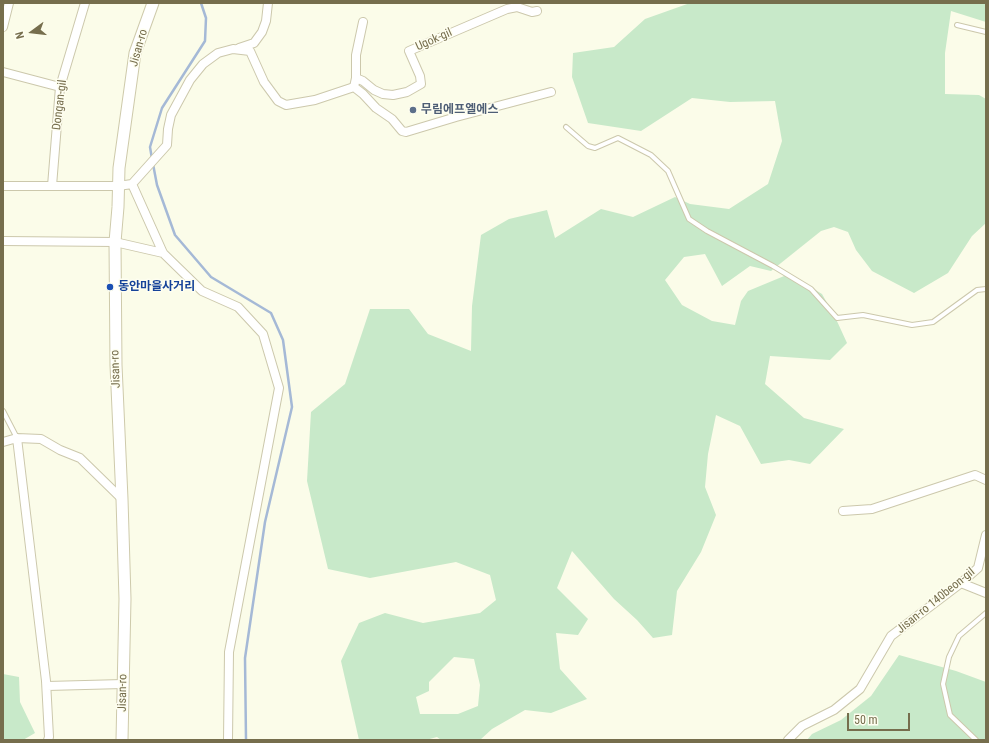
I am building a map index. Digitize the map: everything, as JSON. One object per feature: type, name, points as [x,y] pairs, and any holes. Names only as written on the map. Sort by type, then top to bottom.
[{"type":"main road","name":"Jisan-ro","points":[[122,740],[124,599],[122,499],[116,365],[115,242],[119,168],[135,54],[153,3]]},
{"type":"street","points":[[3,27],[9,3]]},
{"type":"street","name":"Dongan-gil","points":[[52,186],[60,87],[84,3]]},
{"type":"street","points":[[3,186],[118,186],[134,183],[167,145],[168,128],[171,115],[190,80],[203,64],[218,53],[254,43],[262,32],[266,21],[268,3]]},
{"type":"street","name":"Ugok-gil","points":[[356,78],[383,94],[393,95],[407,92],[421,84],[420,76],[409,51],[516,7],[532,12],[537,11]]},
{"type":"street","points":[[354,87],[356,78],[356,55],[363,22]]},
{"type":"street","points":[[233,49],[250,51],[264,82],[278,101],[286,105],[315,100],[354,87]]},
{"type":"street","points":[[3,72],[60,87]]},
{"type":"street","points":[[354,87],[364,94],[376,108],[392,119],[402,131],[406,132],[456,117],[552,92]]},
{"type":"street","points":[[134,183],[163,253],[202,291],[238,307],[264,334],[279,388],[229,652],[228,740]]},
{"type":"street","points":[[3,241],[115,242],[163,253]]},
{"type":"street","points":[[3,442],[17,438],[41,439],[60,450],[80,458],[122,499]]},
{"type":"street","points":[[17,438],[46,686],[48,740]]},
{"type":"street","points":[[843,511],[872,509],[975,475],[986,480]]},
{"type":"street","name":"Jisan-ro 140beon-gil","points":[[788,740],[802,726],[834,710],[860,690],[891,636],[961,583],[978,568],[986,535]]},
{"type":"street","points":[[961,583],[986,593]]},
{"type":"street","points":[[46,686],[123,684]]},
{"type":"lane","points":[[957,25],[986,32]]},
{"type":"lane","points":[[566,127],[588,146],[595,148],[618,138],[651,155],[668,171],[689,218],[706,231],[774,266],[811,289],[837,318],[863,315],[912,325],[933,322],[977,290],[986,289]]},
{"type":"lane","points":[[3,411],[17,438]]},
{"type":"lane","points":[[976,740],[950,715],[943,684],[949,657],[959,636],[986,613]]},
{"type":"green space","points":[[690,3],[986,3],[986,22],[951,11],[945,53],[945,94],[979,95],[986,99],[986,223],[972,236],[948,273],[914,293],[872,271],[856,250],[848,232],[834,227],[821,231],[771,271],[750,266],[722,286],[705,254],[684,257],[665,280],[682,305],[712,321],[735,325],[741,301],[748,291],[789,274],[822,294],[847,343],[830,360],[770,356],[765,384],[804,418],[844,429],[810,464],[789,460],[761,464],[740,426],[716,415],[708,454],[705,487],[716,515],[701,552],[677,591],[672,635],[653,638],[637,620],[614,599],[572,551],[557,588],[588,619],[578,635],[556,633],[560,669],[587,699],[551,713],[525,710],[492,729],[480,740],[441,740],[437,737],[426,740],[359,740],[341,661],[359,623],[385,613],[423,623],[480,613],[496,600],[490,575],[456,562],[370,578],[328,569],[307,481],[311,412],[345,384],[370,309],[409,309],[428,334],[471,351],[472,306],[481,235],[509,219],[547,210],[555,238],[601,209],[633,217],[675,197],[690,204],[729,209],[768,184],[782,141],[775,101],[730,102],[692,98],[641,131],[588,123],[572,77],[573,53],[614,47],[645,19]],"holes":[[[454,657],[474,659],[480,685],[478,706],[458,714],[420,714],[416,697],[429,691],[429,682]]]},
{"type":"green space","points":[[899,655],[956,671],[986,682],[986,740],[807,740],[812,734],[841,720],[871,696]]},
{"type":"green space","points":[[3,674],[19,677],[20,702],[35,733],[23,740],[3,740]]},
{"type":"waterway","points":[[152,159],[150,147],[162,108],[205,41],[206,18],[201,3]]},
{"type":"waterway","points":[[153,164],[157,185],[175,235],[211,277],[271,313],[283,340],[292,407],[265,522],[245,658],[246,740]]},
{"type":"place","name":"무림에프엘에스","points":[[413,110]]},
{"type":"place","name":"동안마을사거리","points":[[110,287]]}]
